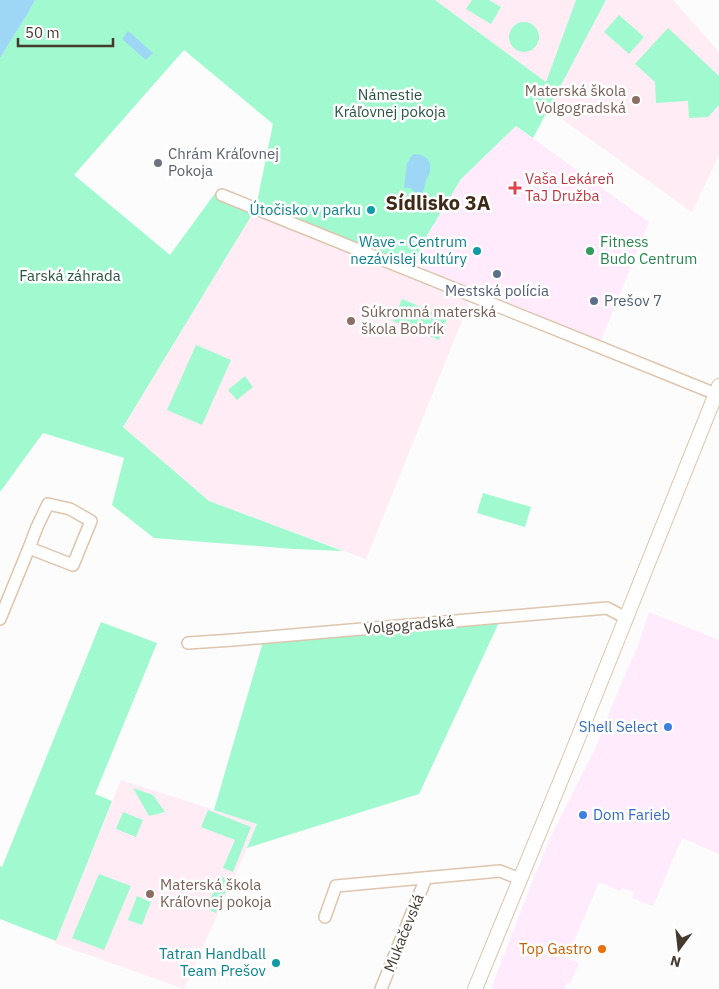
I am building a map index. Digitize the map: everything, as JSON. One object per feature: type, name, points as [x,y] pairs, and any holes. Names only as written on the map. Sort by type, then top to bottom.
[{"type":"street","points":[[222,195],[717,390],[476,989]]},
{"type":"street","points":[[0,619],[37,528],[48,504],[70,508],[92,521],[74,565],[29,548]]},
{"type":"street","name":"Volgogradská","points":[[188,643],[606,608],[626,618]]},
{"type":"street","name":"Mukačevská","points":[[325,917],[336,886],[500,871],[520,879]]},
{"type":"street","name":"Mukačevská","points":[[381,989],[426,878]]},
{"type":"shaded area","points":[[435,0],[576,0],[546,82]]},
{"type":"shaded area","name":"Materská škola Volgogradská","points":[[606,0],[673,0],[719,52],[719,155],[692,212],[548,109]]},
{"type":"shaded area","points":[[516,126],[649,222],[600,343],[412,269],[426,237],[461,179]]},
{"type":"shaded area","points":[[256,208],[473,293],[366,559],[209,501],[123,427]]},
{"type":"shaded area","points":[[649,612],[719,640],[719,854],[682,838],[653,906],[632,898],[634,892],[622,888],[620,891],[599,882],[567,958],[579,963],[570,984],[567,983],[564,989],[491,989],[553,832],[597,745],[638,645]]},
{"type":"shaded area","name":"Materská škola Kráľovnej pokoja","points":[[121,780],[258,824],[184,989],[55,943]]},
{"type":"green space","points":[[35,0],[435,0],[546,82],[576,0],[606,0],[533,138],[516,126],[461,179],[426,237],[412,269],[256,208],[123,427],[209,501],[343,551],[154,538],[112,505],[124,458],[43,433],[0,492],[0,58]],"holes":[[[184,50],[273,124],[256,207],[216,192],[170,255],[74,175]]]},
{"type":"green space","points":[[472,0],[489,0],[501,7],[491,24],[466,9]]},
{"type":"green space","points":[[619,15],[644,37],[629,54],[604,32]]},
{"type":"green space","points":[[524,22],[535,26],[539,37],[535,48],[524,52],[513,48],[509,37],[513,26]]},
{"type":"green space","points":[[668,28],[719,76],[719,105],[708,117],[689,118],[688,101],[656,103],[655,82],[635,64]]},
{"type":"green space","points":[[402,299],[447,318],[439,340],[393,321]]},
{"type":"green space","points":[[196,345],[231,360],[202,425],[167,410]]},
{"type":"green space","points":[[245,376],[253,387],[237,400],[228,390]]},
{"type":"green space","points":[[483,493],[531,507],[525,527],[477,513]]},
{"type":"green space","points":[[502,616],[419,794],[247,848],[257,824],[214,810],[265,635]]},
{"type":"green space","points":[[101,622],[157,643],[95,794],[112,801],[56,941],[0,919],[0,866],[2,867]]},
{"type":"green space","points":[[133,788],[153,795],[165,812],[149,816]]},
{"type":"green space","points":[[208,810],[251,827],[233,872],[223,868],[235,840],[201,827]]},
{"type":"green space","points":[[123,812],[143,820],[136,837],[116,829]]},
{"type":"green space","points":[[99,874],[131,886],[104,950],[72,938]]},
{"type":"green space","points":[[221,876],[231,880],[216,913],[206,908]]},
{"type":"green space","points":[[137,896],[151,902],[142,925],[128,920]]},
{"type":"water","points":[[0,0],[35,0],[0,58]]},
{"type":"water","points":[[128,31],[153,53],[146,60],[122,39]]},
{"type":"water","points":[[412,155],[423,156],[430,163],[429,175],[423,193],[415,192],[410,188],[404,188],[407,164]]},
{"type":"place","name":"Materská škola Volgogradská","points":[[636,100]]},
{"type":"place","name":"Chrám Kráľovnej Pokoja","points":[[158,163]]},
{"type":"place","name":"Vaša Lekáreň TaJ Družba","points":[[515,188]]},
{"type":"place","name":"Útočisko v parku","points":[[371,210]]},
{"type":"place","name":"Wave - Centrum nezávislej kultúry","points":[[477,251]]},
{"type":"place","name":"Fitness Budo Centrum","points":[[590,251]]},
{"type":"place","name":"Mestská polícia","points":[[497,274]]},
{"type":"place","name":"Prešov 7","points":[[594,301]]},
{"type":"place","name":"Súkromná materská škola Bobrík","points":[[351,321]]},
{"type":"place","name":"Shell Select","points":[[668,727]]},
{"type":"place","name":"Dom Farieb","points":[[583,815]]},
{"type":"place","name":"Materská škola Kráľovnej pokoja","points":[[150,894]]},
{"type":"place","name":"Top Gastro","points":[[602,949]]},
{"type":"place","name":"Tatran Handball Team Prešov","points":[[276,963]]},
{"type":"district","name":"Sídlisko 3A","points":[[438,203]]},
{"type":"park label","name":"Námestie Kráľovnej pokoja","points":[[390,104]]},
{"type":"park label","name":"Farská záhrada","points":[[70,276]]}]
